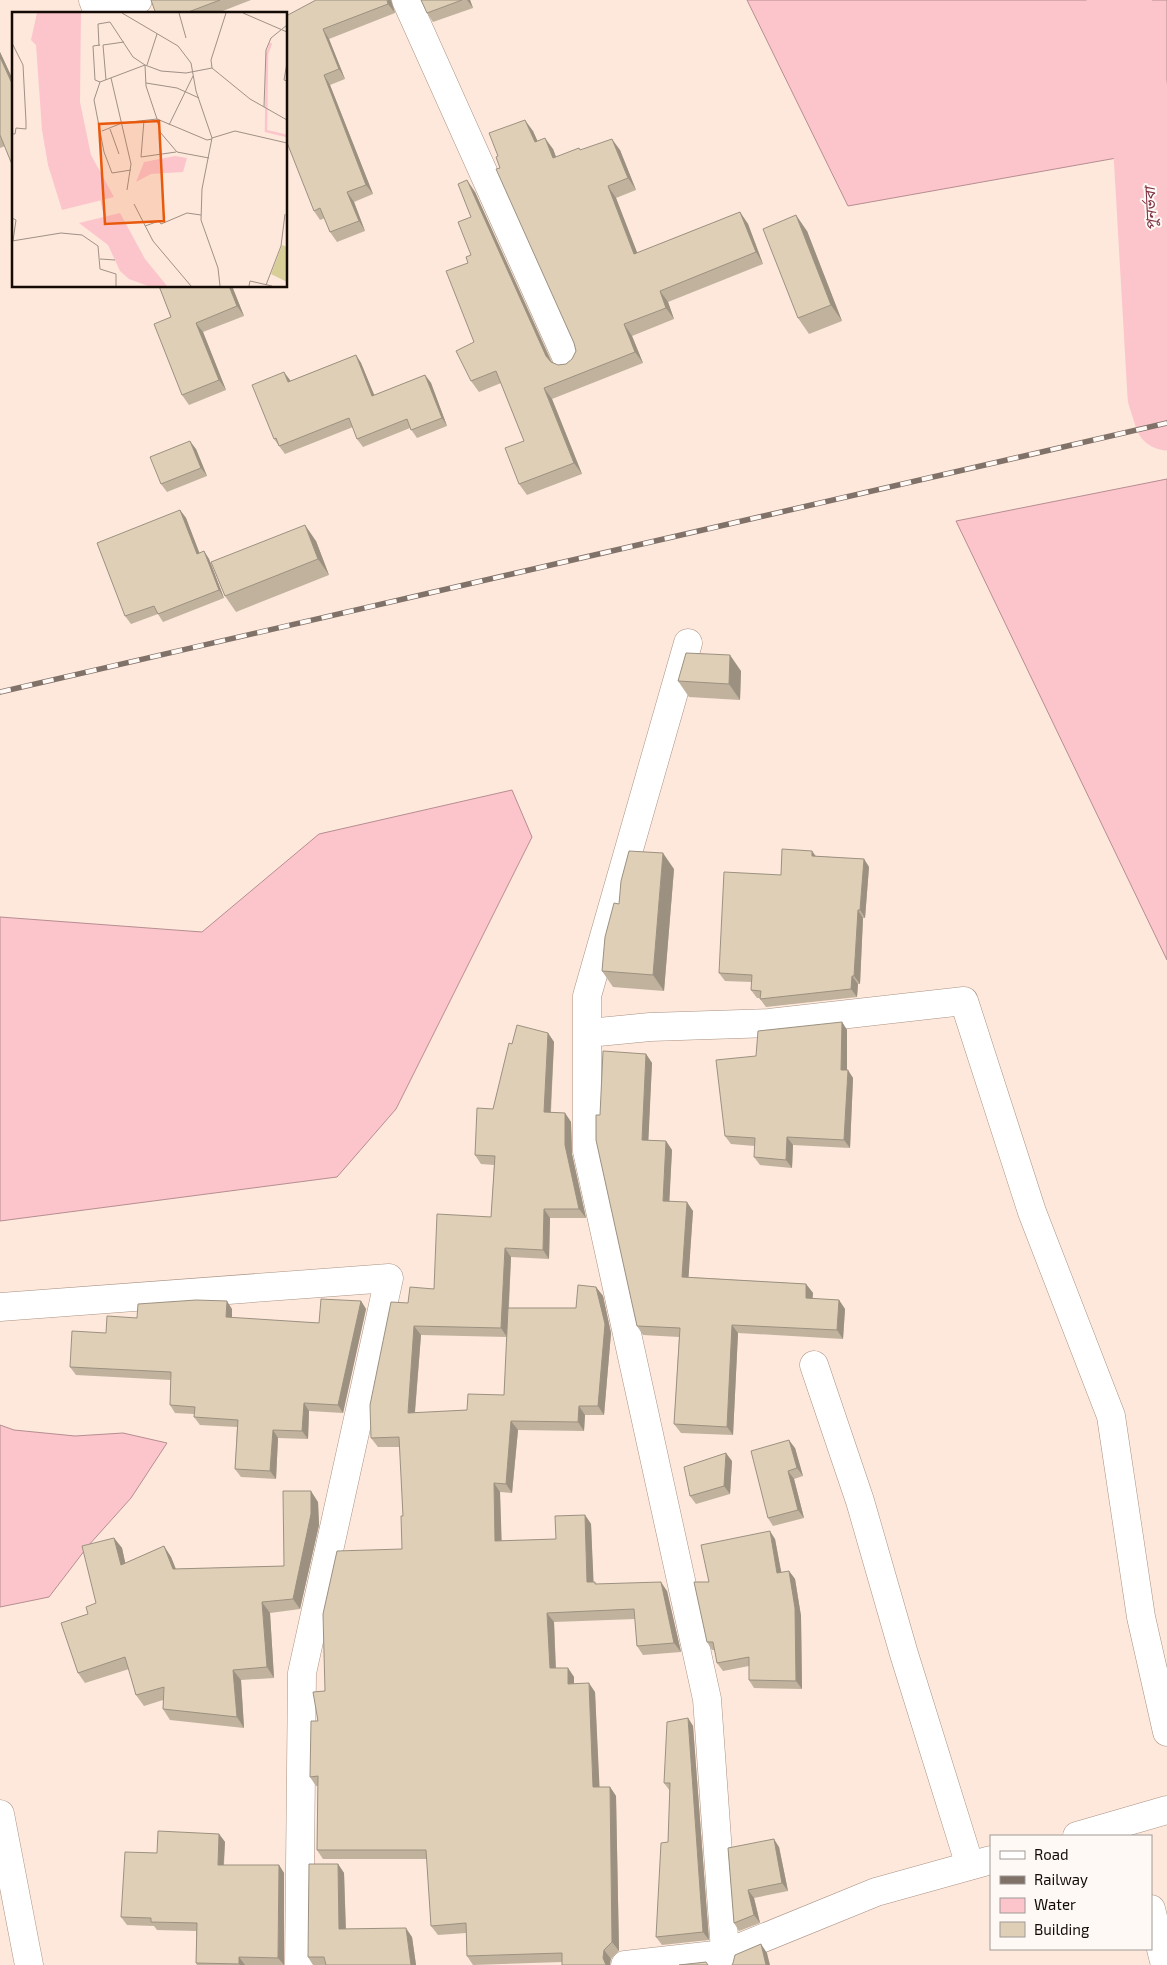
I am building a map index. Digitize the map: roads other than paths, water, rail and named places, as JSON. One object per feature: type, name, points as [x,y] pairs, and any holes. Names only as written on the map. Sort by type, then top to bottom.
[{"type":"street","points":[[93,0],[98,12]]},
{"type":"street","points":[[101,12],[138,0]]},
{"type":"street","points":[[406,0],[568,361]]},
{"type":"street","points":[[688,642],[587,996],[587,1151],[707,1699],[725,1959]]},
{"type":"street","points":[[588,1034],[650,1027],[769,1023],[964,1001],[1032,1212],[1110,1416],[1141,1617],[1167,1732]]},
{"type":"street","points":[[0,1307],[389,1278],[302,1673],[299,1965]]},
{"type":"street","points":[[625,1965],[725,1959],[876,1892],[980,1863],[904,1654],[860,1501],[814,1366]]},
{"type":"street","points":[[1085,1835],[1131,1829],[1167,1810]]},
{"type":"street","points":[[0,1814],[29,1965]]},
{"type":"street","points":[[1152,1913],[1164,1965]]},
{"type":"water","points":[[747,0],[1167,0],[1167,149],[848,206]]},
{"type":"water","points":[[1167,479],[1167,960],[956,521]]},
{"type":"water","points":[[512,790],[532,837],[396,1109],[337,1177],[0,1221],[0,917],[202,932],[319,834]]},
{"type":"water","points":[[0,1425],[14,1430],[75,1436],[123,1433],[167,1443],[131,1498],[88,1546],[49,1597],[0,1607]]},
{"type":"waterway","name":"পুনর্ভবা","points":[[1119,0],[1146,153],[1160,396],[1167,418]]},
{"type":"railway","points":[[0,692],[1167,423]]}]
